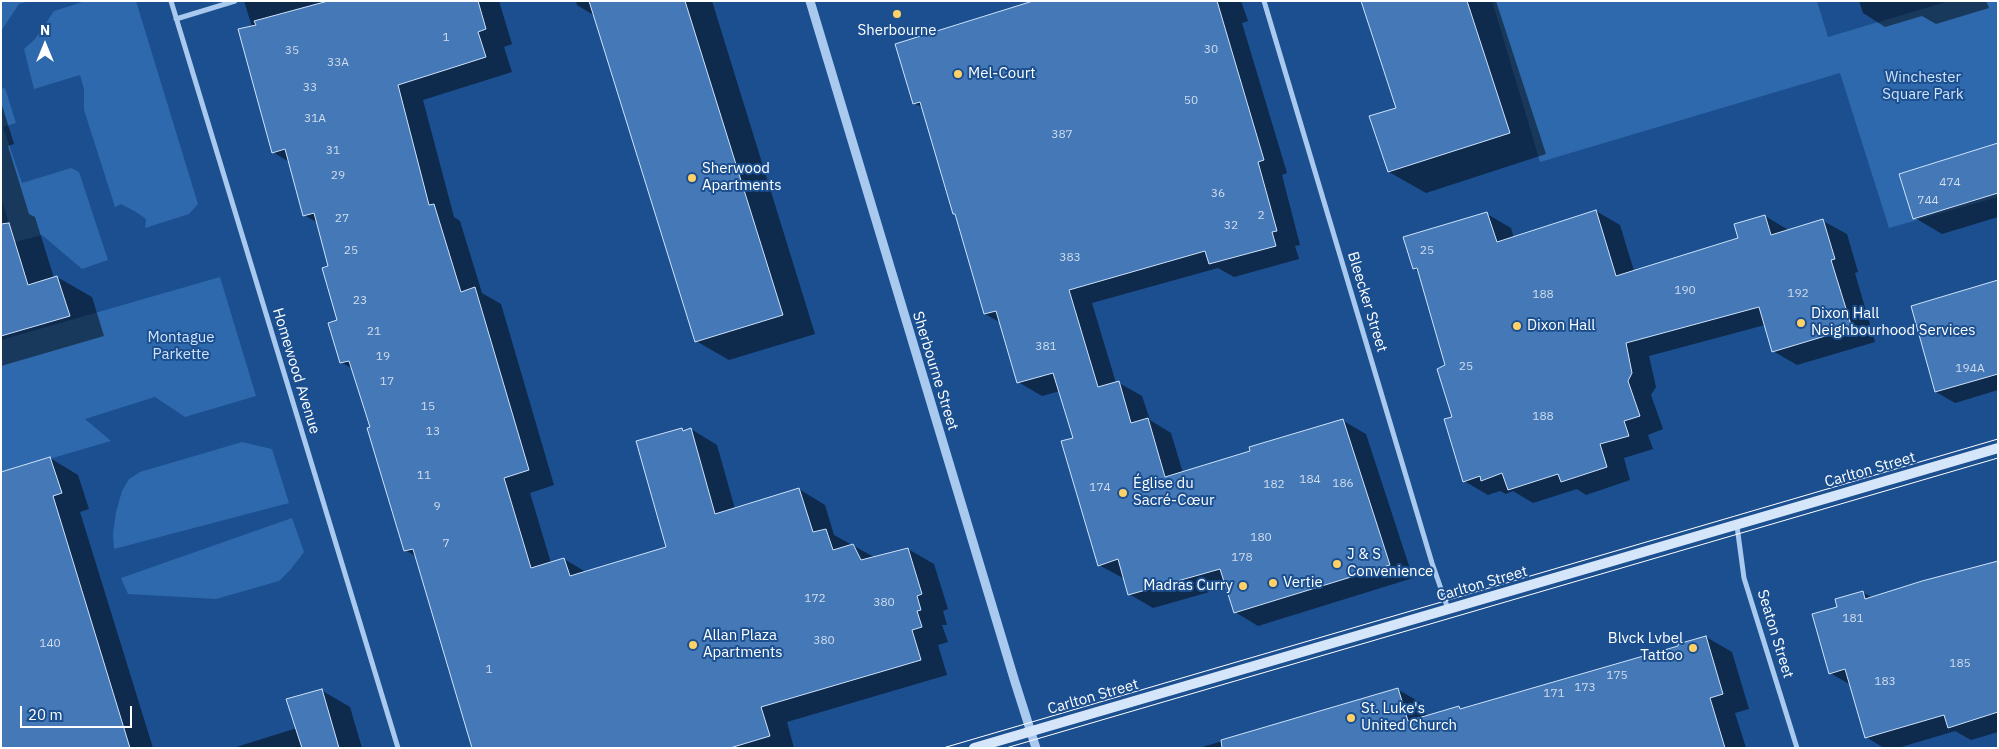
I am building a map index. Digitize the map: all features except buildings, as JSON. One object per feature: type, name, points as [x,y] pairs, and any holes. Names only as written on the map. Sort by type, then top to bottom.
[{"type":"main road","name":"Carlton Street","points":[[974,748],[1998,448]]},
{"type":"street","name":"Homewood Avenue","points":[[170,1],[398,748]]},
{"type":"street","points":[[176,19],[235,1]]},
{"type":"street","name":"Sherbourne Street","points":[[810,1],[1036,748]]},
{"type":"street","name":"Bleecker Street","points":[[1264,1],[1432,563],[1448,609]]},
{"type":"street","name":"Seaton Street","points":[[1737,526],[1744,578],[1797,748]]},
{"type":"green space","points":[[1,1],[30,1],[19,4],[1,31]]},
{"type":"green space","points":[[86,1],[136,1],[198,204],[189,214],[145,228],[146,219],[136,212],[121,204],[115,207],[84,110],[84,89],[80,75],[34,89],[24,49],[35,39],[54,11]]},
{"type":"green space","name":"Winchester Square Park","points":[[1492,1],[1817,1],[1828,37],[1949,1],[1998,1],[1998,197],[1889,228],[1840,73],[1540,162]]},
{"type":"green space","points":[[5,88],[16,123],[3,127],[22,183],[71,168],[79,172],[108,260],[82,269],[42,235],[15,242],[1,198],[1,89]]},
{"type":"green space","name":"Montague Parkette","points":[[220,277],[256,396],[185,417],[155,397],[85,419],[111,441],[1,473],[1,340]]},
{"type":"green space","points":[[242,442],[272,449],[289,503],[114,549],[113,533],[116,512],[122,491],[129,479],[140,472]]},
{"type":"green space","points":[[292,518],[304,552],[279,581],[216,599],[128,594],[121,578]]},
{"type":"tram line","points":[[943,748],[1998,439]]},
{"type":"tram line","points":[[1006,748],[1998,458]]},
{"type":"place","name":"Sherbourne","points":[[897,14]]},
{"type":"place","name":"Mel-Court","points":[[958,74]]},
{"type":"place","name":"Sherwood Apartments","points":[[692,178]]},
{"type":"place","name":"Dixon Hall Neighbourhood Services","points":[[1801,323]]},
{"type":"place","name":"Dixon Hall","points":[[1517,326]]},
{"type":"place","name":"Église du Sacré-Cœur","points":[[1123,493]]},
{"type":"place","name":"J & S Convenience","points":[[1337,564]]},
{"type":"place","name":"Vertie","points":[[1273,583]]},
{"type":"place","name":"Madras Curry","points":[[1243,586]]},
{"type":"place","name":"Allan Plaza Apartments","points":[[693,645]]},
{"type":"place","name":"Blvck Lvbel Tattoo","points":[[1693,648]]},
{"type":"place","name":"St. Luke's United Church","points":[[1351,718]]}]
